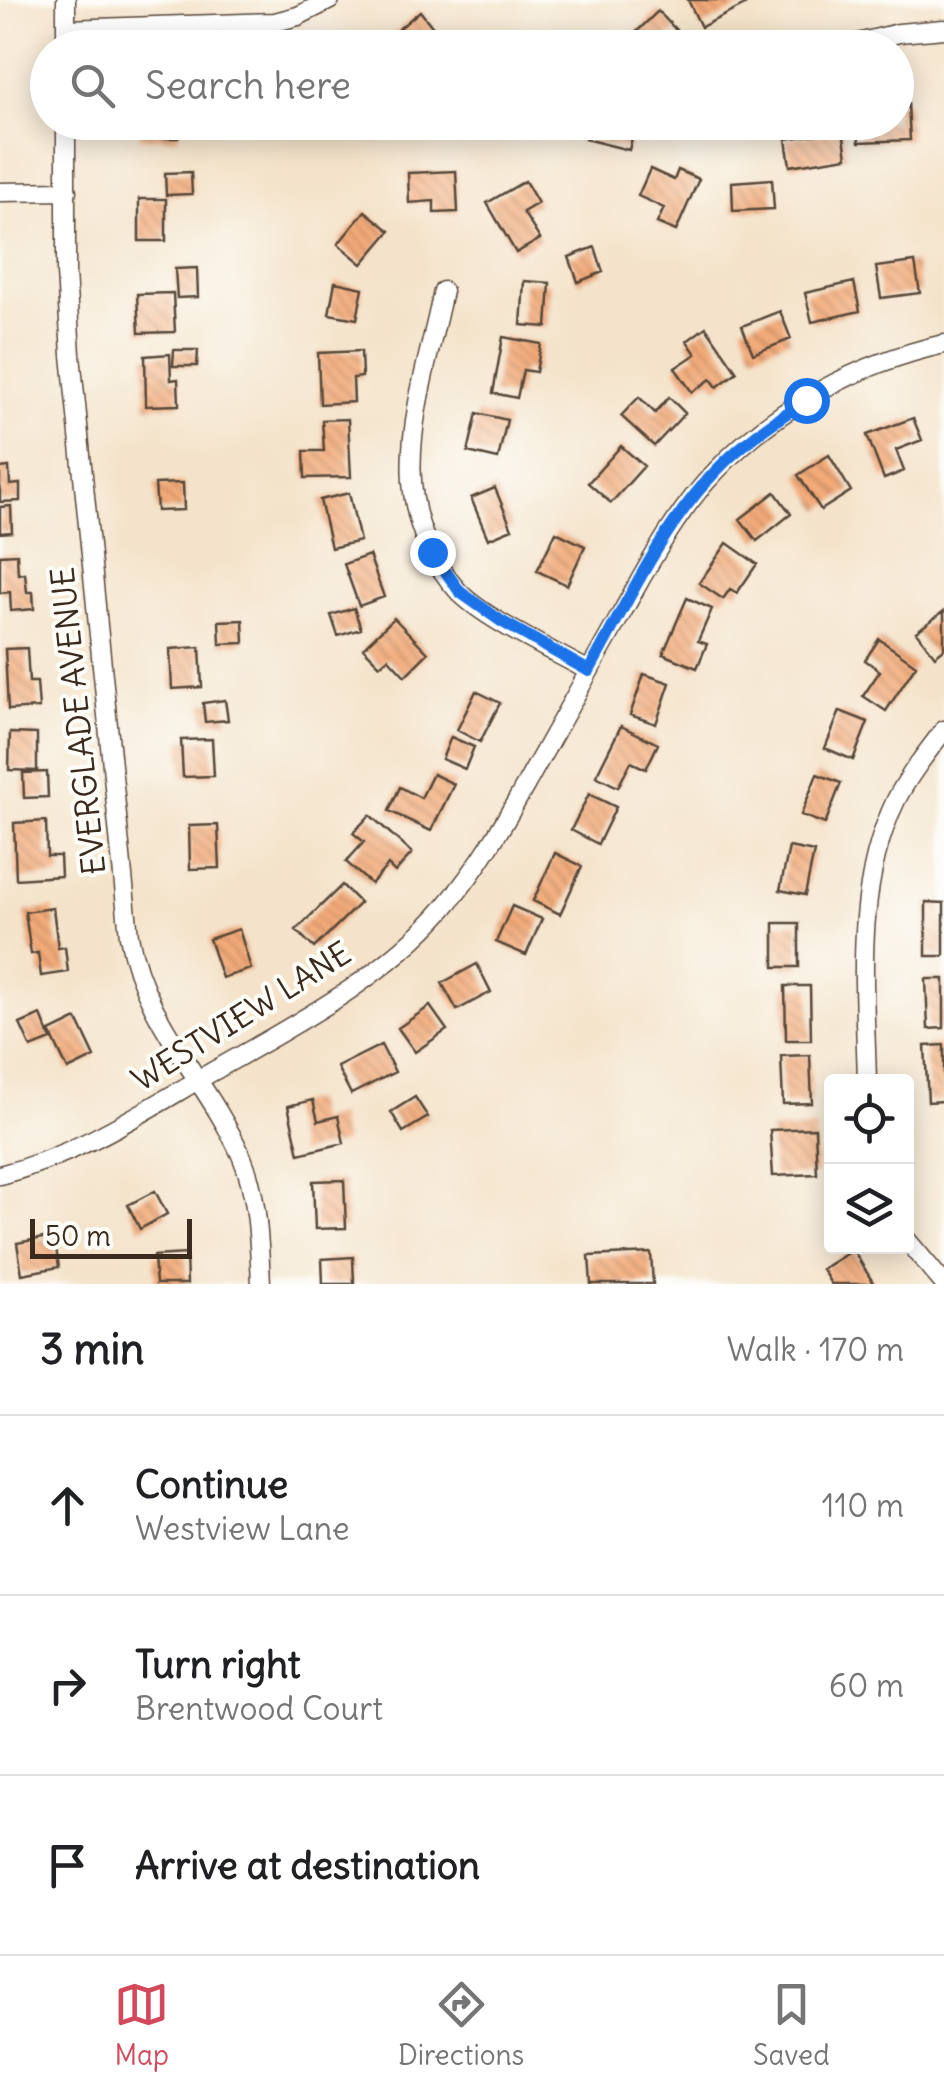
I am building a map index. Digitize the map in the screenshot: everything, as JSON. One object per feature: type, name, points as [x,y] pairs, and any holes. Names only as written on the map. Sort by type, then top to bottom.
[{"type":"street","points":[[66,0],[66,30]]},
{"type":"street","points":[[176,30],[258,24],[298,16],[330,0]]},
{"type":"street","points":[[914,32],[944,29]]},
{"type":"street","name":"EVERGLADE AVENUE","points":[[66,140],[66,272],[71,355],[130,936],[148,1001],[241,1155],[255,1211],[262,1284]]},
{"type":"street","points":[[0,192],[67,192]]},
{"type":"street","points":[[443,291],[410,455],[413,503],[424,538],[460,592],[501,621],[589,671]]},
{"type":"street","name":"WESTVIEW LANE","points":[[0,1175],[84,1146],[344,993],[442,910],[501,829],[658,548],[716,470],[769,425],[843,379],[886,360],[944,344]]},
{"type":"street","points":[[867,1074],[864,938],[870,879],[897,798],[944,730]]},
{"type":"street","points":[[914,1248],[944,1284]]},
{"type":"building","points":[[688,0],[743,0],[745,5],[701,27]]},
{"type":"building","points":[[420,11],[435,30],[397,30]]},
{"type":"building","points":[[658,11],[676,30],[638,30]]},
{"type":"building","points":[[589,140],[632,140],[629,150]]},
{"type":"building","points":[[786,140],[844,140],[847,157],[790,166]]},
{"type":"building","points":[[650,169],[674,180],[678,170],[699,179],[676,231],[657,223],[664,208],[638,196]]},
{"type":"building","points":[[456,171],[458,212],[434,213],[434,201],[409,203],[408,173]]},
{"type":"building","points":[[191,172],[192,194],[166,195],[165,173]]},
{"type":"building","points":[[772,179],[774,209],[733,211],[732,182]]},
{"type":"building","points":[[525,181],[538,203],[523,212],[540,239],[516,253],[487,203]]},
{"type":"building","points":[[139,199],[166,199],[166,241],[139,241]]},
{"type":"building","points":[[365,211],[390,231],[362,264],[338,244]]},
{"type":"building","points":[[595,247],[603,272],[578,282],[569,257]]},
{"type":"building","points":[[915,262],[920,293],[881,298],[876,267]]},
{"type":"building","points":[[197,268],[198,297],[177,298],[175,269]]},
{"type":"building","points":[[524,281],[550,283],[547,327],[521,325]]},
{"type":"building","points":[[335,282],[363,288],[357,319],[329,314]]},
{"type":"building","points":[[854,282],[860,311],[812,322],[805,293]]},
{"type":"building","points":[[173,293],[175,332],[139,333],[137,294]]},
{"type":"building","points":[[780,311],[791,339],[753,354],[742,326]]},
{"type":"building","points":[[706,327],[737,372],[717,387],[711,379],[692,392],[675,368],[696,354],[687,341]]},
{"type":"building","points":[[503,337],[541,344],[536,372],[523,370],[517,398],[493,393]]},
{"type":"building","points":[[174,350],[198,350],[197,366],[173,366]]},
{"type":"building","points":[[361,351],[362,377],[353,378],[354,402],[320,404],[318,353]]},
{"type":"building","points":[[170,354],[171,380],[178,379],[179,405],[146,406],[145,356]]},
{"type":"building","points":[[639,397],[655,413],[669,397],[685,413],[654,446],[621,416]]},
{"type":"building","points":[[477,413],[507,420],[498,459],[468,452]]},
{"type":"building","points":[[913,418],[922,440],[896,450],[904,471],[884,479],[867,435]]},
{"type":"building","points":[[348,419],[351,477],[305,478],[304,451],[324,451],[322,420]]},
{"type":"building","points":[[621,446],[644,466],[611,503],[588,483]]},
{"type":"building","points":[[829,455],[851,491],[821,510],[798,475]]},
{"type":"building","points":[[9,467],[10,485],[20,484],[20,501],[0,502],[0,468]]},
{"type":"building","points":[[183,483],[184,510],[157,511],[155,484]]},
{"type":"building","points":[[495,488],[512,529],[488,539],[471,498]]},
{"type":"building","points":[[775,492],[791,514],[757,541],[740,519]]},
{"type":"building","points":[[349,493],[360,541],[331,548],[320,500]]},
{"type":"building","points":[[11,506],[12,532],[0,533],[0,507]]},
{"type":"building","points":[[556,532],[585,546],[567,585],[537,571]]},
{"type":"building","points":[[727,543],[757,564],[737,593],[730,589],[723,599],[699,583]]},
{"type":"building","points":[[17,554],[18,574],[25,573],[27,592],[33,592],[34,609],[11,611],[10,592],[0,593],[0,555]]},
{"type":"building","points":[[369,555],[384,597],[359,606],[344,564]]},
{"type":"building","points":[[687,598],[712,609],[698,641],[707,644],[697,668],[663,654]]},
{"type":"building","points":[[354,608],[361,629],[338,636],[331,615]]},
{"type":"building","points":[[944,611],[944,649],[935,656],[916,632]]},
{"type":"building","points":[[394,618],[428,653],[405,676],[388,658],[380,665],[363,648]]},
{"type":"building","points":[[243,620],[244,643],[220,644],[219,621]]},
{"type":"building","points":[[879,639],[916,665],[886,711],[863,696],[880,671],[865,660]]},
{"type":"building","points":[[200,647],[202,687],[172,689],[170,649]]},
{"type":"building","points":[[27,648],[29,682],[37,682],[39,708],[8,710],[5,649]]},
{"type":"building","points":[[644,674],[670,683],[656,724],[630,715]]},
{"type":"building","points":[[476,691],[500,703],[480,742],[457,730]]},
{"type":"building","points":[[225,700],[228,720],[205,722],[203,703]]},
{"type":"building","points":[[840,711],[868,722],[853,760],[825,748]]},
{"type":"building","points":[[621,726],[658,744],[646,769],[631,762],[618,787],[596,776]]},
{"type":"building","points":[[10,733],[37,734],[37,771],[9,770]]},
{"type":"building","points":[[451,737],[474,747],[465,769],[442,759]]},
{"type":"building","points":[[212,739],[214,776],[183,777],[181,740]]},
{"type":"building","points":[[47,772],[48,797],[24,798],[23,773]]},
{"type":"building","points":[[433,774],[454,784],[431,831],[389,811],[400,787],[421,798]]},
{"type":"building","points":[[817,774],[841,783],[825,824],[801,815]]},
{"type":"building","points":[[589,794],[616,807],[598,844],[571,830]]},
{"type":"building","points":[[370,815],[412,853],[395,872],[388,865],[371,884],[346,862],[364,842],[353,833]]},
{"type":"building","points":[[46,821],[47,856],[60,856],[61,876],[16,879],[14,823]]},
{"type":"building","points":[[218,825],[220,868],[190,869],[189,826]]},
{"type":"building","points":[[789,847],[814,852],[805,895],[780,890]]},
{"type":"building","points":[[555,853],[582,866],[560,914],[533,901]]},
{"type":"building","points":[[342,885],[360,903],[314,948],[296,930]]},
{"type":"building","points":[[926,902],[944,903],[944,956],[926,956]]},
{"type":"building","points":[[512,906],[542,919],[526,955],[496,942]]},
{"type":"building","points":[[53,908],[58,948],[65,947],[68,972],[41,976],[38,953],[31,954],[25,912]]},
{"type":"building","points":[[774,923],[799,923],[799,967],[774,967]]},
{"type":"building","points":[[239,929],[251,969],[222,978],[209,939]]},
{"type":"building","points":[[477,964],[491,992],[457,1010],[442,983]]},
{"type":"building","points":[[926,979],[944,979],[944,1028],[928,1029]]},
{"type":"building","points":[[785,986],[810,986],[811,1040],[786,1040]]},
{"type":"building","points":[[430,1006],[447,1030],[415,1052],[398,1028]]},
{"type":"building","points":[[41,1015],[51,1040],[31,1048],[20,1024]]},
{"type":"building","points":[[77,1019],[95,1057],[68,1070],[50,1032]]},
{"type":"building","points":[[381,1045],[395,1072],[351,1094],[337,1067]]},
{"type":"building","points":[[944,1045],[944,1101],[928,1102],[925,1046]]},
{"type":"building","points":[[810,1055],[812,1103],[783,1104],[781,1056]]},
{"type":"building","points":[[415,1097],[428,1117],[403,1132],[391,1112]]},
{"type":"building","points":[[313,1100],[318,1121],[338,1116],[344,1143],[299,1154],[288,1106]]},
{"type":"building","points":[[815,1128],[817,1174],[773,1176],[770,1130]]},
{"type":"building","points":[[344,1180],[346,1228],[315,1229],[313,1181]]},
{"type":"building","points":[[155,1191],[167,1214],[140,1229],[128,1205]]},
{"type":"building","points":[[54,1236],[59,1267],[22,1274],[17,1243]]},
{"type":"building","points":[[651,1253],[653,1284],[591,1284],[589,1256]]},
{"type":"building","points":[[186,1254],[187,1284],[156,1284],[154,1256]]},
{"type":"building","points":[[846,1254],[855,1254],[874,1284],[831,1284],[822,1269]]},
{"type":"building","points":[[353,1257],[354,1284],[323,1284],[322,1259]]},
{"type":"route","points":[[432,552],[460,592],[501,621],[589,671],[658,548],[716,470],[806,400]]}]
